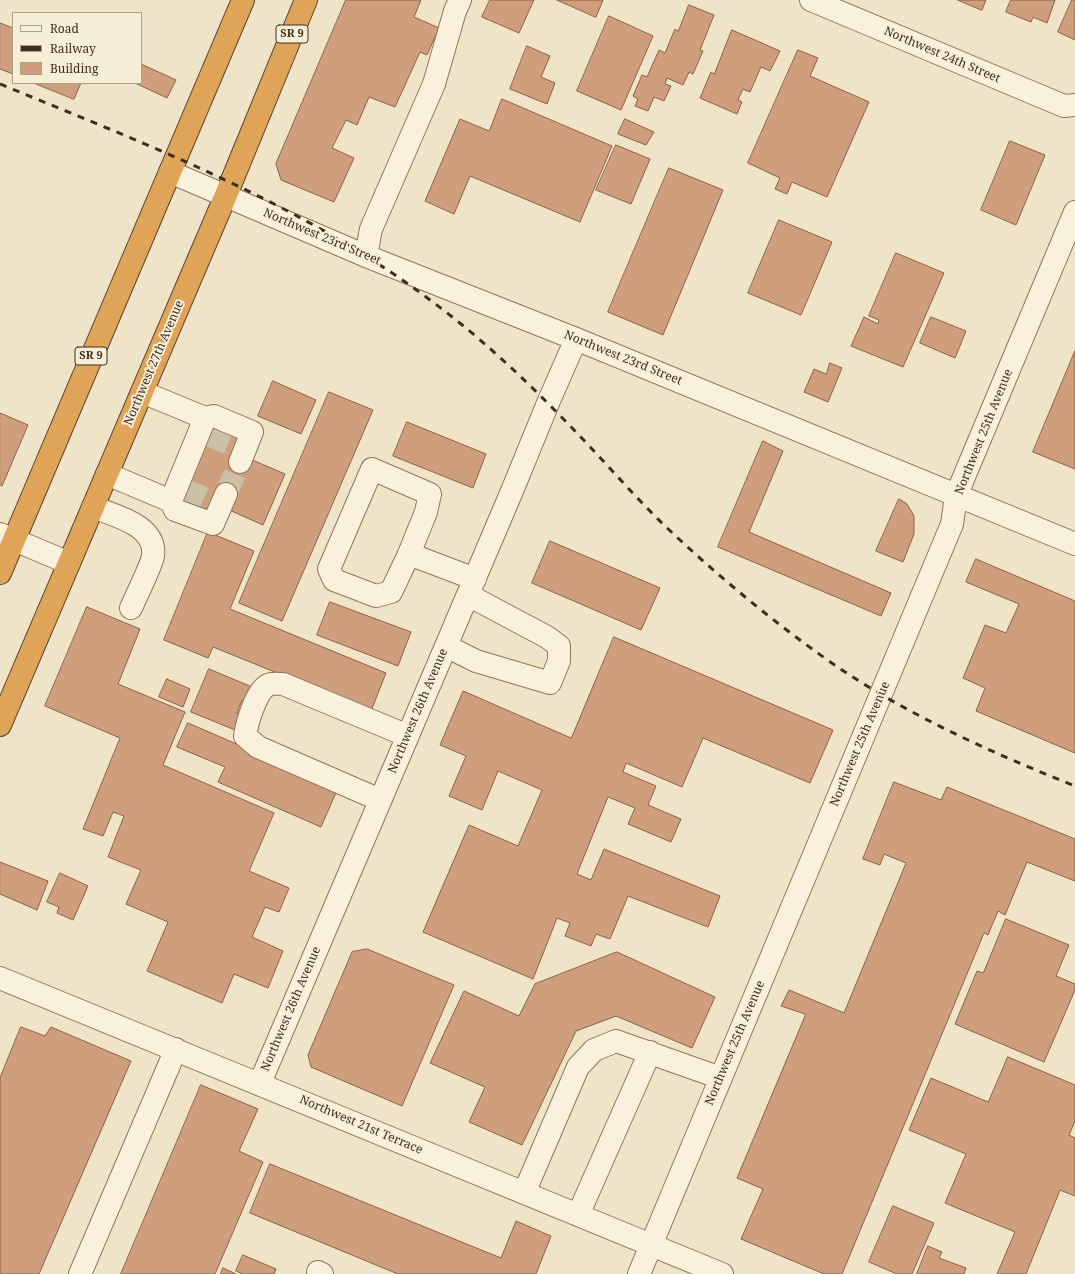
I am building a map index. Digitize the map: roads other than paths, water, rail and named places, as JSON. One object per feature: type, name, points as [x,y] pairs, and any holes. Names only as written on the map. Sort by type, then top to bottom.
[{"type":"highway","name":"SR 9","points":[[0,574],[7,537],[170,172],[243,0]]},
{"type":"highway","name":"Northwest 27th Avenue","points":[[0,725],[226,195],[306,0]]},
{"type":"street","points":[[366,256],[371,229],[434,84],[455,11],[460,0]]},
{"type":"street","name":"Northwest 24th Street","points":[[811,0],[1064,106],[1075,105]]},
{"type":"street","name":"Northwest 23rd Street","points":[[170,172],[366,256],[576,339],[1075,544]]},
{"type":"street","name":"Northwest 25th Avenue","points":[[639,1274],[952,524],[956,496],[1075,212]]},
{"type":"street","name":"Northwest 26th Avenue","points":[[260,1083],[576,339]]},
{"type":"street","points":[[142,392],[204,428]]},
{"type":"street","points":[[219,500],[213,524],[175,510],[178,492],[204,428],[214,416],[252,432],[240,453]]},
{"type":"street","points":[[372,469],[430,494],[426,512],[409,554],[391,592],[376,596],[334,580],[329,569],[372,469]]},
{"type":"street","points":[[107,474],[178,492]]},
{"type":"street","points":[[93,507],[140,527],[150,539],[153,556],[131,608]]},
{"type":"street","points":[[7,537],[69,562]]},
{"type":"street","points":[[409,554],[471,587],[547,637],[559,646],[559,661],[550,683],[476,661],[446,646]]},
{"type":"street","points":[[380,800],[258,746],[245,736],[247,724],[261,689],[269,684],[283,684],[408,736]]},
{"type":"street","name":"Northwest 21st Terrace","points":[[0,978],[260,1083],[722,1274]]},
{"type":"street","points":[[524,1192],[578,1067],[594,1050],[616,1041],[721,1078]]},
{"type":"street","points":[[80,1274],[176,1049]]},
{"type":"street","points":[[578,1215],[650,1052]]},
{"type":"tunnel","points":[[208,435],[236,447]]},
{"type":"tunnel","points":[[226,494],[240,462]]},
{"type":"tunnel","points":[[184,489],[212,502]]},
{"type":"railway","points":[[0,84],[222,178],[276,205],[381,265],[450,315],[487,346],[558,413],[665,526],[729,583],[796,637],[842,670],[926,719],[985,748],[1075,786]]}]
